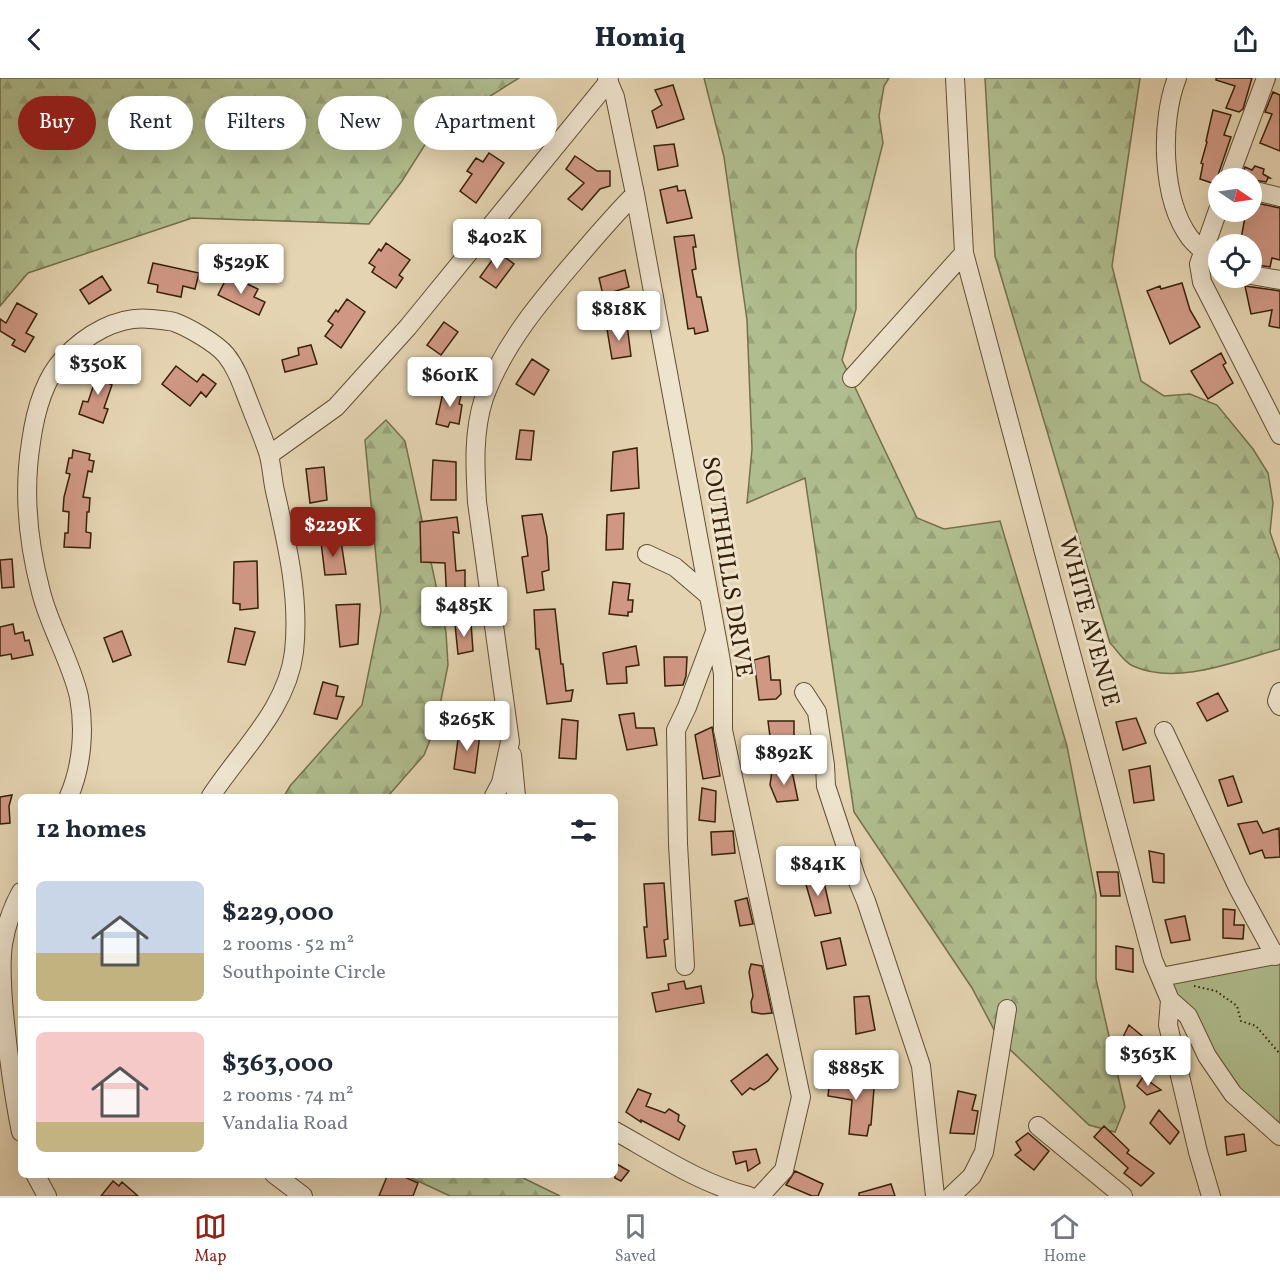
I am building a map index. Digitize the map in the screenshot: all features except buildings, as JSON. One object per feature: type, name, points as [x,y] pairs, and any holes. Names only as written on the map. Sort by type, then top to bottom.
[{"type":"street","name":"WHITE AVENUE","points":[[955,78],[964,253],[1150,948],[1170,1000],[1188,1016],[1208,1056],[1233,1094],[1280,1136]]},
{"type":"street","points":[[1177,78],[1168,119],[1165,151],[1169,182],[1179,218],[1190,237],[1208,254]]},
{"type":"street","points":[[1233,168],[1266,78]]},
{"type":"street","points":[[269,455],[336,407],[408,327],[608,79]]},
{"type":"street","name":"SOUTHHILLS DRIVE","points":[[608,79],[615,97],[635,194],[716,631],[723,674],[723,730],[801,1097],[784,1170],[760,1196]]},
{"type":"street","points":[[1262,193],[1280,197]]},
{"type":"street","points":[[516,794],[477,502],[475,464],[477,432],[482,410],[500,362],[520,329],[562,275],[635,194]]},
{"type":"street","points":[[852,378],[964,253]]},
{"type":"street","points":[[1208,259],[1199,264],[1202,282],[1280,435]]},
{"type":"street","points":[[1262,277],[1280,280]]},
{"type":"street","points":[[70,794],[80,760],[82,728],[79,697],[68,664],[51,626],[32,555],[26,473],[33,426],[44,390],[61,361],[87,336],[116,323],[145,318],[174,322],[224,352],[236,369],[269,455],[294,583],[294,654],[277,702],[263,727],[213,794]]},
{"type":"street","points":[[647,554],[675,567],[709,596]]},
{"type":"street","points":[[685,966],[678,844],[676,730],[716,631]]},
{"type":"street","points":[[1280,692],[1277,701],[1280,706]]},
{"type":"street","points":[[804,693],[817,712],[826,786],[832,806],[921,1066],[935,1196]]},
{"type":"street","points":[[1161,976],[1278,955],[1238,888],[1164,731]]},
{"type":"street","points":[[495,794],[501,783],[510,742]]},
{"type":"street","points":[[18,897],[7,924],[2,945],[1,968],[6,1037],[18,1113]]},
{"type":"street","points":[[1170,1000],[1168,1025],[1198,1152],[1211,1196]]},
{"type":"street","points":[[951,1196],[972,1176],[984,1152],[1007,1009]]},
{"type":"street","points":[[1038,1126],[1123,1196]]},
{"type":"street","points":[[618,1133],[704,1181],[749,1196]]},
{"type":"street","points":[[36,1178],[47,1196]]},
{"type":"street","points":[[279,1178],[303,1196]]},
{"type":"path","points":[[1190,985],[1216,991],[1237,1006],[1240,1021],[1256,1026],[1280,1054]]},
{"type":"green space","points":[[0,78],[519,78],[490,96],[414,96],[414,150],[422,150],[402,181],[369,224],[192,218],[28,273],[0,306]]},
{"type":"green space","points":[[704,78],[889,78],[884,86],[879,116],[883,143],[856,250],[856,309],[842,360],[917,518],[944,529],[1000,521],[1067,746],[1096,895],[1096,979],[1125,1107],[1115,1132],[1089,1125],[999,1039],[972,988],[854,812],[805,478],[747,503],[752,449],[747,320],[724,157]]},
{"type":"green space","points":[[985,78],[1140,78],[1112,266],[1141,381],[1164,396],[1190,394],[1217,405],[1253,449],[1268,473],[1273,503],[1270,532],[1280,561],[1280,649],[1206,670],[1168,673],[1150,672],[1133,666],[1110,643],[995,256]]},
{"type":"green space","points":[[386,420],[405,441],[446,632],[448,665],[436,725],[424,755],[390,794],[285,794],[362,705],[381,611],[365,440]]},
{"type":"green space","points":[[1280,954],[1280,1136],[1250,1110],[1162,976]]},
{"type":"green space","points":[[411,1178],[523,1178],[560,1196],[450,1196]]}]
